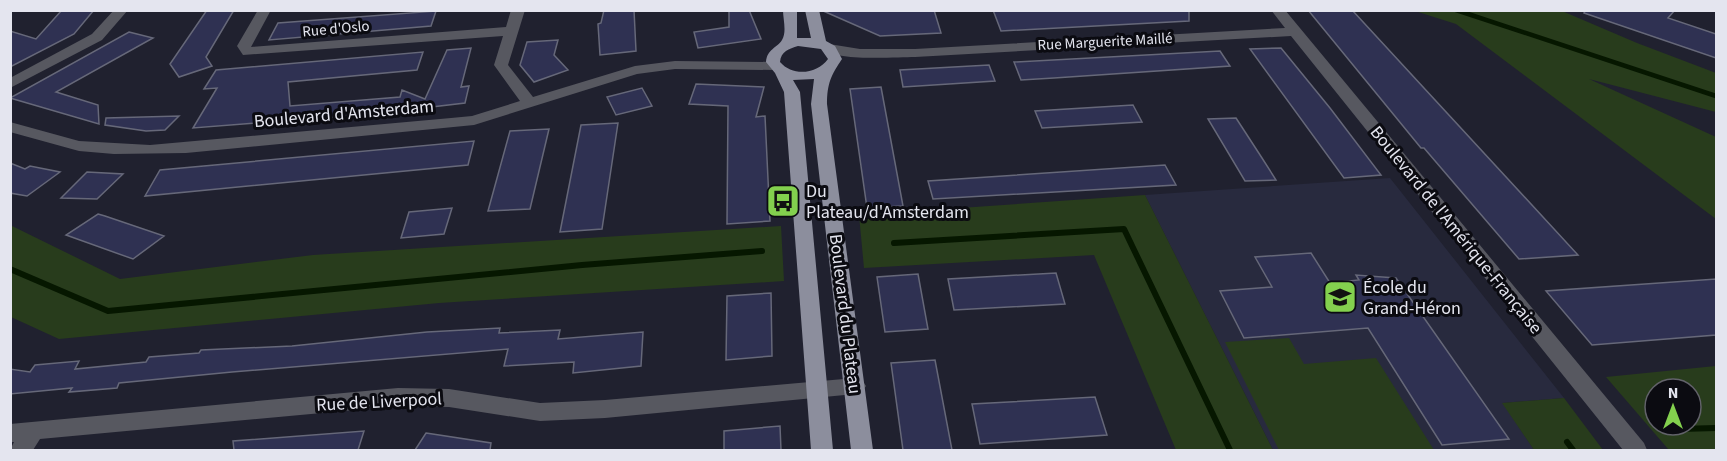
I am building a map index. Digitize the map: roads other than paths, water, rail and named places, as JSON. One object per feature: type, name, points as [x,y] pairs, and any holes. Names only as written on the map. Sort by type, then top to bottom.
[{"type":"main road","points":[[789,10],[791,26],[788,44],[777,64],[803,76],[829,68],[835,59],[824,46],[812,10]]},
{"type":"main road","points":[[788,44],[824,46]]},
{"type":"main road","name":"Boulevard du Plateau","points":[[777,64],[792,92],[822,450]]},
{"type":"main road","name":"Boulevard du Plateau","points":[[829,68],[819,86],[819,104],[862,450]]},
{"type":"street","points":[[10,84],[97,38],[122,10]]},
{"type":"street","name":"Rue d'Oslo","points":[[265,10],[244,46],[244,50],[249,52],[512,31]]},
{"type":"street","points":[[518,10],[501,67],[530,104]]},
{"type":"street","name":"Boulevard de l'Amérique-Française","points":[[1277,10],[1636,450]]},
{"type":"street","name":"Rue Marguerite Maillé","points":[[824,46],[860,53],[915,53],[1294,32]]},
{"type":"street","name":"Rue Marguerite Maillé","points":[[829,68],[915,53]]},
{"type":"street","name":"Boulevard d'Amsterdam","points":[[10,127],[69,145],[118,149],[183,148],[453,123],[495,116],[618,74],[675,66],[777,64]]},
{"type":"street","name":"Rue de Liverpool","points":[[22,432],[398,397],[449,398],[540,412],[605,409],[855,386]]},
{"type":"street","points":[[21,450],[22,432]]},
{"type":"waterway","points":[[1456,10],[1716,96]]},
{"type":"waterway","points":[[894,243],[1124,229],[1230,450]]},
{"type":"waterway","points":[[10,269],[108,311],[582,265],[762,251]]},
{"type":"waterway","points":[[1703,428],[1716,428]]},
{"type":"waterway","points":[[1567,442],[1573,450]]},
{"type":"place","name":"Du Plateau/d'Amsterdam","points":[[783,201]]},
{"type":"place","name":"École du Grand-Héron","points":[[1340,297]]}]
